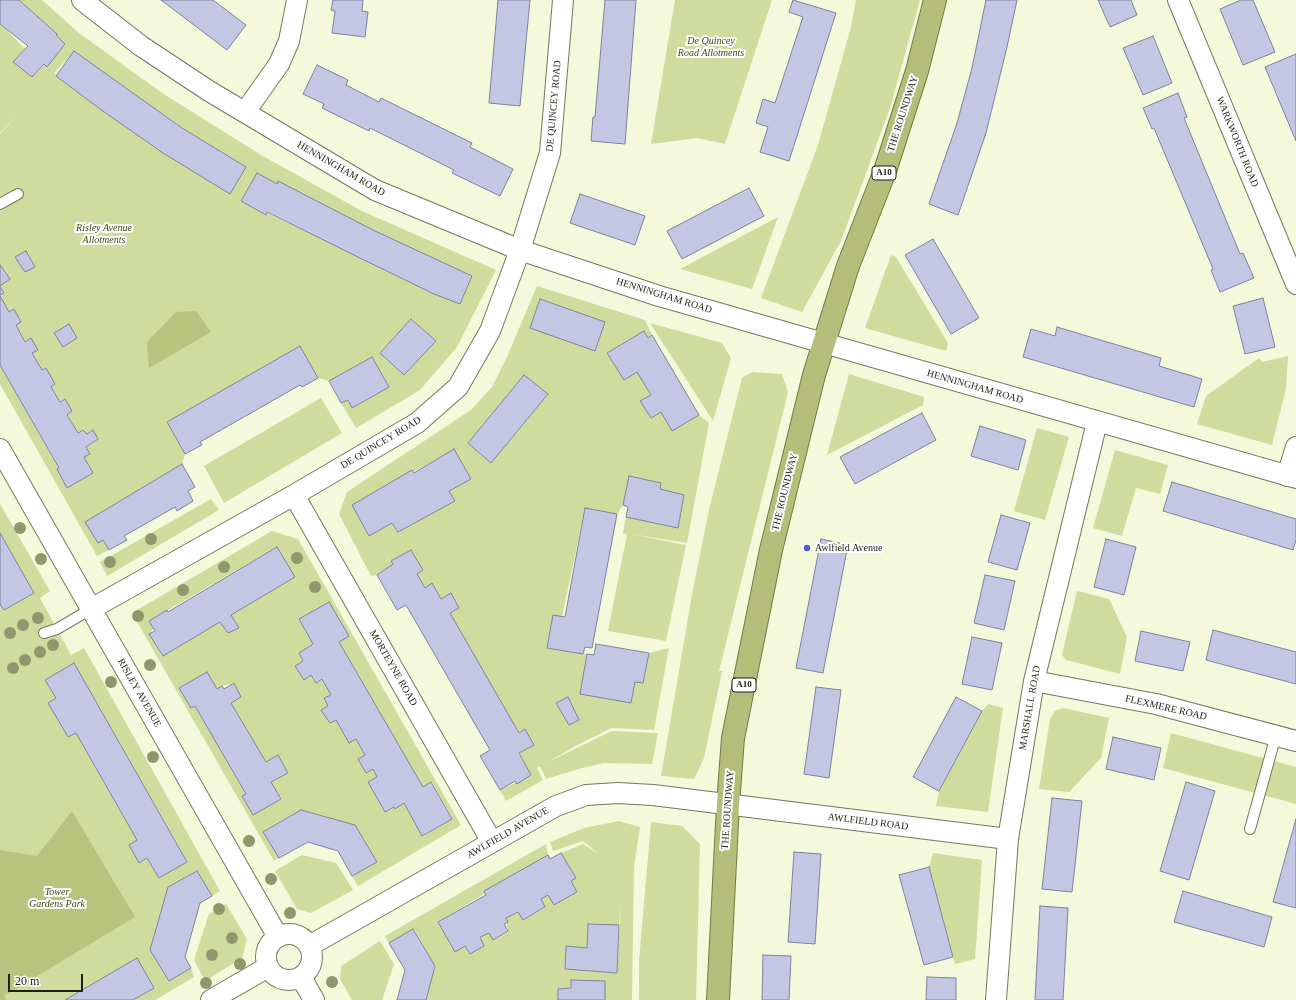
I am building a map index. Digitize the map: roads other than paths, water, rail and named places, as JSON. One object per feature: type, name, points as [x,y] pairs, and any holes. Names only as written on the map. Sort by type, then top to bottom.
[{"type":"highway","name":"THE ROUNDWAY","points":[[718,1000],[728,804],[733,738],[770,550],[814,375],[848,266],[884,171],[912,85],[935,0]]},
{"type":"street","name":"HENNINGHAM ROAD","points":[[82,0],[141,46],[209,91],[375,190],[520,250],[659,296],[1292,477]]},
{"type":"street","points":[[245,112],[279,64],[289,41],[297,0]]},
{"type":"street","name":"DE QUINCEY ROAD","points":[[91,609],[294,495],[417,423],[458,387],[490,331],[520,250],[550,153],[563,0]]},
{"type":"street","name":"WARKWORTH ROAD","points":[[1178,0],[1296,284]]},
{"type":"street","name":"MARSHALL ROAD","points":[[996,1000],[1008,839],[1034,681],[1097,422]]},
{"type":"street","points":[[1292,477],[1296,447]]},
{"type":"street","name":"RISLEY AVENUE","points":[[0,449],[278,937]]},
{"type":"street","name":"MORTEYNE ROAD","points":[[294,495],[492,842]]},
{"type":"street","name":"FLEXMERE ROAD","points":[[1034,681],[1156,704],[1296,741]]},
{"type":"street","name":"AWLFIELD AVENUE","points":[[309,946],[556,806],[586,795],[618,793],[653,795],[728,804]]},
{"type":"street","name":"AWLFIELD ROAD","points":[[728,804],[1008,839]]},
{"type":"street","points":[[287,934],[296,935],[303,939],[309,946],[311,963],[307,971],[301,977],[292,980],[282,980],[274,975],[268,967],[266,959],[267,950],[271,942],[278,937],[287,934]]},
{"type":"street","points":[[211,1000],[268,967]]},
{"type":"street","points":[[301,977],[314,1000]]},
{"type":"lane","points":[[0,204],[18,194]]},
{"type":"lane","points":[[44,633],[57,629],[91,609]]},
{"type":"lane","points":[[1250,829],[1276,735]]},
{"type":"place","name":"Awlfield Avenue","points":[[807,548]]},
{"type":"park label","name":"De Quincey Road Allotments","points":[[711,46]]},
{"type":"park label","name":"Risley Avenue Allotments","points":[[104,234]]},
{"type":"park label","name":"Tower Gardens Park","points":[[57,898]]}]
